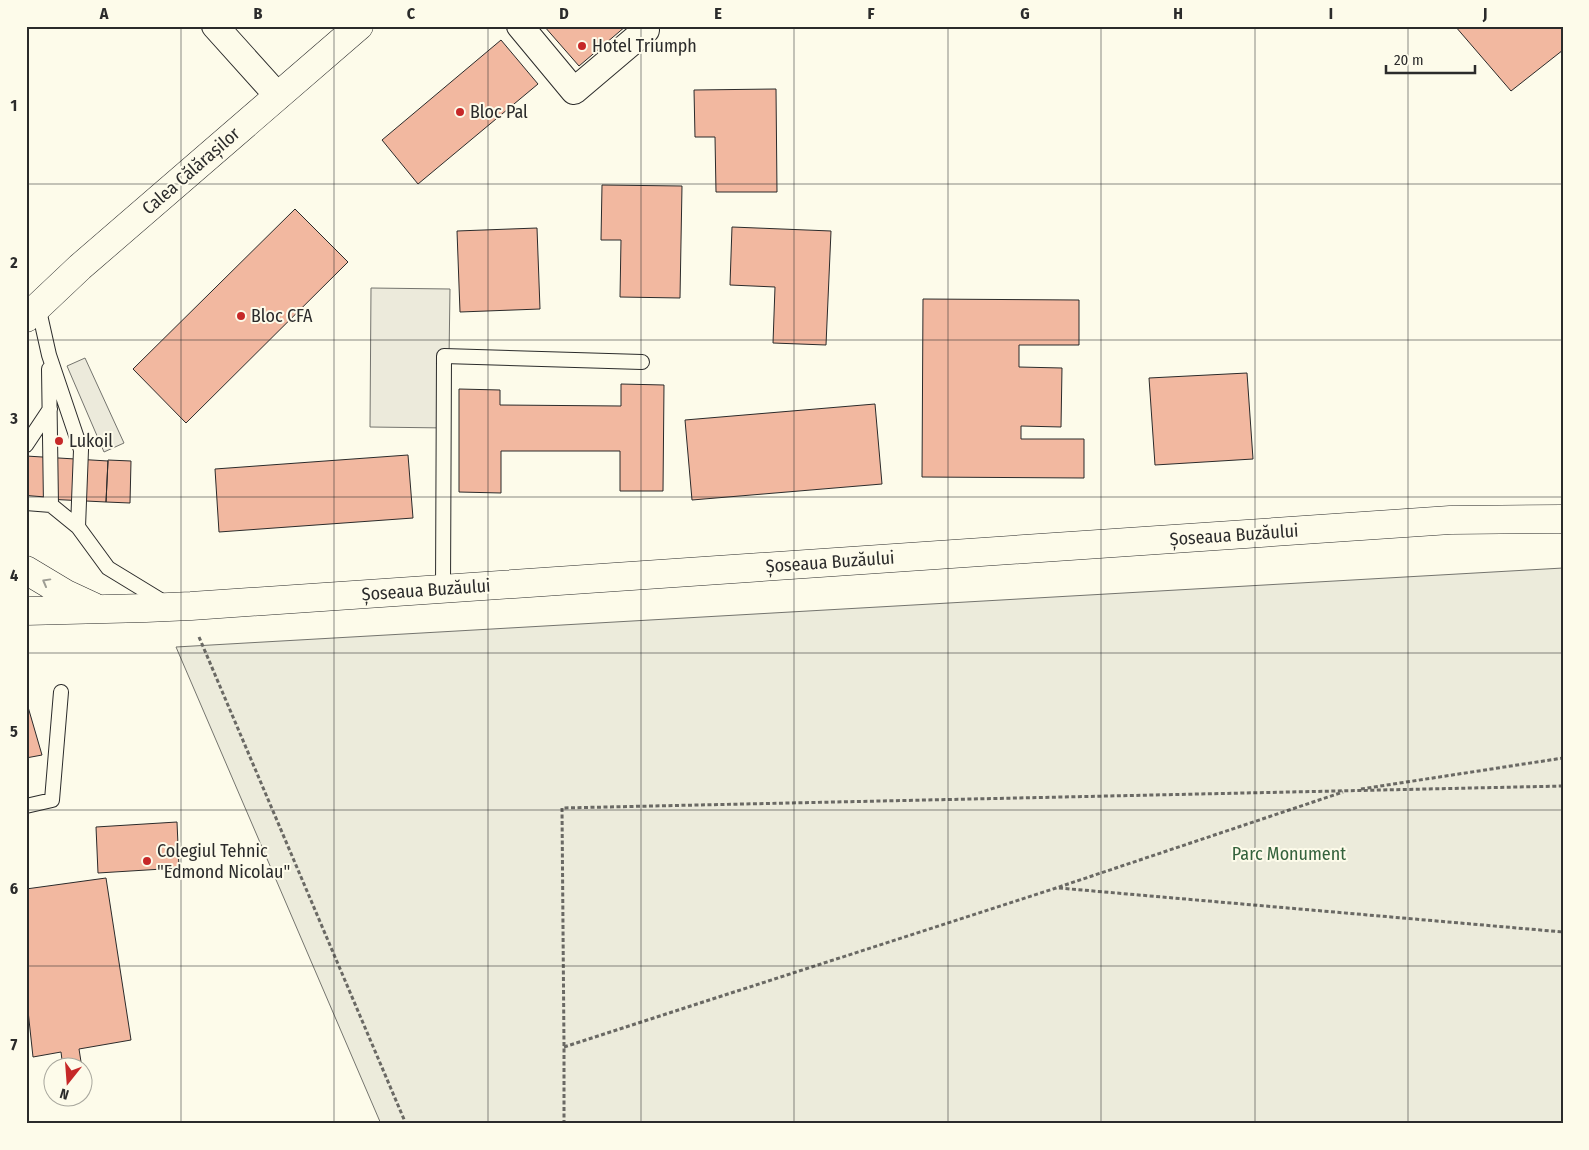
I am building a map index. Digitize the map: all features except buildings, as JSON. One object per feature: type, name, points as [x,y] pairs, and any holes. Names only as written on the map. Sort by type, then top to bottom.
[{"type":"main road","name":"Calea Călărașilor","points":[[32,312],[80,267],[359,26]]},
{"type":"main road","name":"Șoseaua Buzăului","points":[[26,611],[172,607],[1450,520],[1563,519]]},
{"type":"main road","name":"Șoseaua Buzăului","points":[[26,570],[66,594],[97,609]]},
{"type":"street","points":[[215,26],[278,96]]},
{"type":"street","points":[[520,26],[574,92],[646,30]]},
{"type":"lane","points":[[32,312],[49,355],[81,450],[78,527]]},
{"type":"lane","points":[[49,355],[51,505]]},
{"type":"lane","points":[[443,589],[444,356],[642,362]]},
{"type":"lane","points":[[26,445],[50,409]]},
{"type":"lane","points":[[26,503],[51,505],[78,527],[108,568],[172,607]]},
{"type":"lane","points":[[26,806],[52,800],[61,692]]},
{"type":"path","points":[[200,637],[406,1124]]},
{"type":"path","points":[[564,1047],[1056,888],[1348,791],[1563,758]]},
{"type":"path","points":[[564,1124],[562,808],[1563,786]]},
{"type":"path","points":[[1056,888],[1563,932]]},
{"type":"green space","name":"Parc Monument","points":[[1563,568],[1563,1124],[381,1124],[176,647]]},
{"type":"shaded area","points":[[371,288],[450,289],[448,428],[370,427]]},
{"type":"shaded area","points":[[85,358],[124,443],[104,452],[67,366]]},
{"type":"place","name":"Hotel Triumph","points":[[582,46]]},
{"type":"place","name":"Bloc Pal","points":[[460,112]]},
{"type":"place","name":"Bloc CFA","points":[[241,316]]},
{"type":"place","name":"Lukoil","points":[[59,441]]},
{"type":"place","name":"Colegiul Tehnic \"Edmond Nicolau\"","points":[[147,861]]}]
